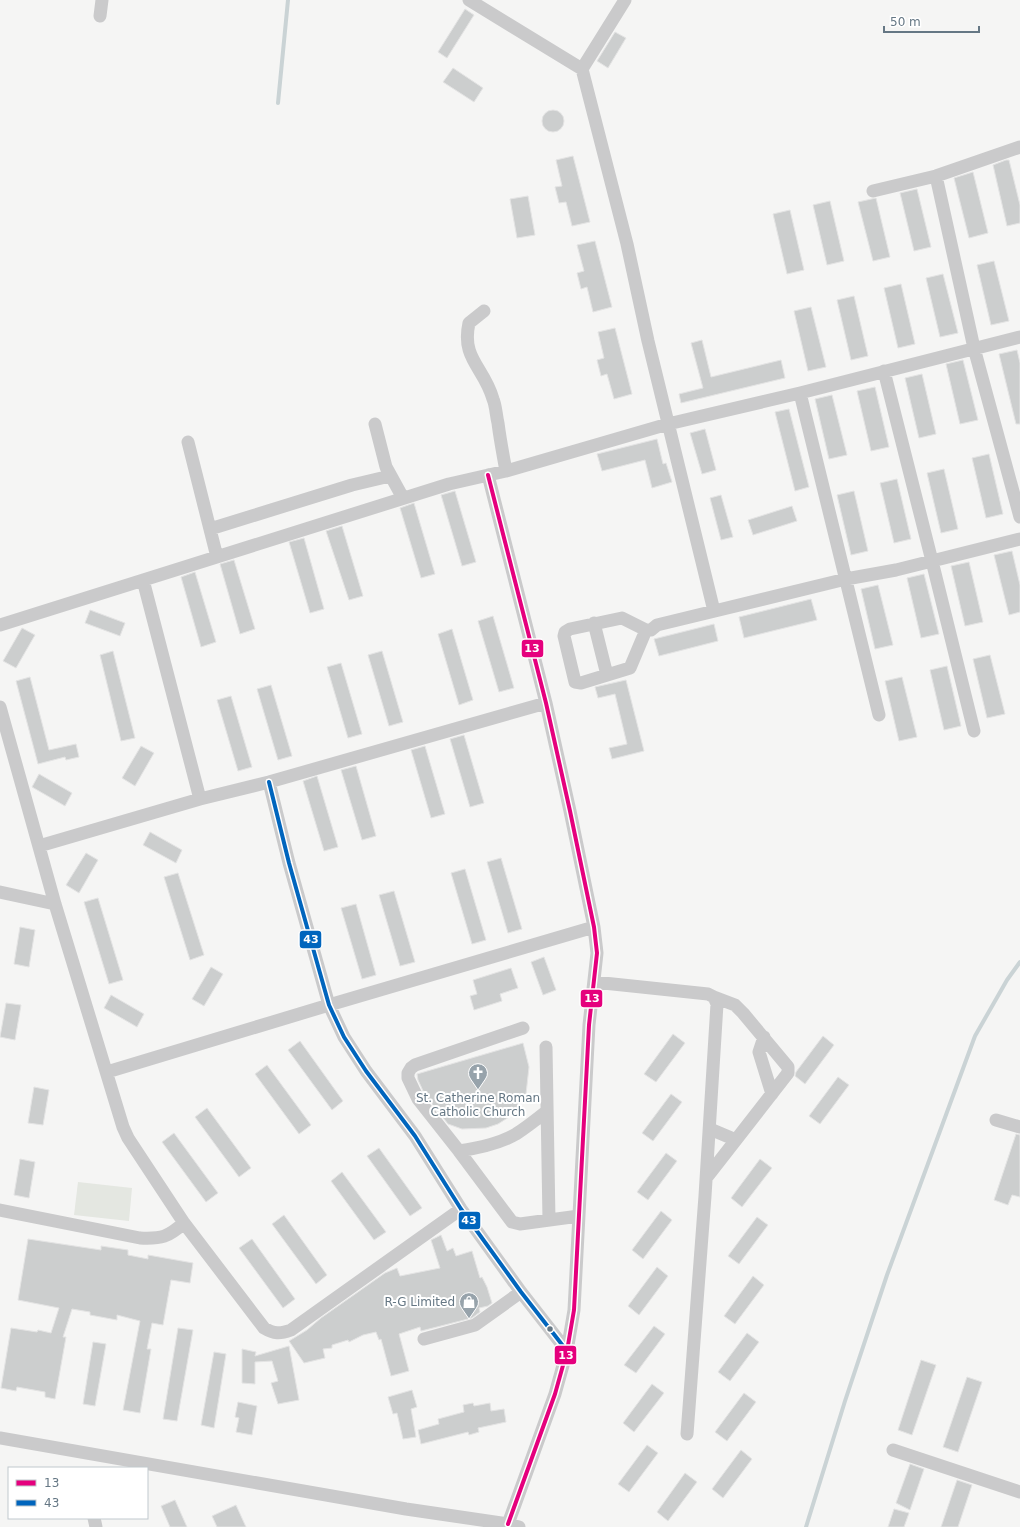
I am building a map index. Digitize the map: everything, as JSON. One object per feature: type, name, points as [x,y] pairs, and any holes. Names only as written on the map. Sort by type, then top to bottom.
[{"type":"street","points":[[100,16],[102,0]]},
{"type":"street","points":[[469,0],[582,69],[627,244],[648,341],[714,611]]},
{"type":"street","points":[[582,69],[625,0]]},
{"type":"street","points":[[873,191],[936,176],[1020,146]]},
{"type":"street","points":[[936,176],[974,348],[1020,517]]},
{"type":"street","points":[[484,311],[469,322],[466,342],[472,359],[486,382],[494,400],[506,471]]},
{"type":"street","points":[[0,625],[449,484],[506,471],[668,424],[800,393],[974,348],[1020,338]]},
{"type":"street","points":[[884,371],[974,732]]},
{"type":"street","points":[[800,393],[879,715]]},
{"type":"street","points":[[375,424],[386,467],[402,498]]},
{"type":"street","points":[[188,442],[217,557]]},
{"type":"street","points":[[148,1469],[514,1526],[567,1351],[574,1310],[589,1024],[597,953],[594,927],[546,703],[488,475]]},
{"type":"street","points":[[210,529],[352,485],[390,476]]},
{"type":"street","points":[[646,630],[630,668],[578,683],[575,682],[564,636],[565,632],[570,629],[622,618],[646,630],[651,630],[658,625],[714,611],[846,579],[896,570],[1020,539]]},
{"type":"street","points":[[143,580],[200,799]]},
{"type":"street","points":[[594,623],[607,675]]},
{"type":"street","points":[[39,846],[200,799],[269,782],[546,703]]},
{"type":"street","points":[[0,707],[55,904],[107,1072],[122,1127],[184,1223],[264,1328],[272,1333],[282,1334],[291,1330],[461,1209]]},
{"type":"street","points":[[269,782],[289,863],[329,1005],[344,1037],[366,1071],[415,1136],[461,1209],[521,1292],[567,1351]]},
{"type":"street","points":[[0,892],[55,904]]},
{"type":"street","points":[[107,1072],[594,927]]},
{"type":"street","points":[[594,982],[708,994],[735,1005],[764,1037],[788,1067],[788,1074],[707,1177]]},
{"type":"street","points":[[687,1434],[718,1012],[714,997]]},
{"type":"street","points":[[523,1028],[415,1065],[408,1073],[410,1084],[418,1100],[459,1151],[512,1222],[520,1224],[579,1216]]},
{"type":"street","points":[[764,1037],[759,1052],[772,1094]]},
{"type":"street","points":[[546,1047],[549,1220]]},
{"type":"street","points":[[459,1151],[478,1148],[504,1140],[517,1133],[547,1111]]},
{"type":"street","points":[[996,1120],[1020,1127]]},
{"type":"street","points":[[710,1129],[736,1140]]},
{"type":"street","points":[[0,1210],[140,1238],[162,1237],[172,1233],[184,1223]]},
{"type":"street","points":[[424,1339],[475,1326],[521,1292]]},
{"type":"street","points":[[0,1438],[102,1462],[134,1467]]},
{"type":"street","points":[[893,1450],[1020,1492]]},
{"type":"shaded area","points":[[78,1182],[132,1188],[129,1221],[74,1215]]},
{"type":"building","points":[[465,9],[474,15],[447,58],[438,52]]},
{"type":"building","points":[[615,32],[626,38],[608,68],[597,61]]},
{"type":"building","points":[[453,68],[483,88],[474,102],[443,82]]},
{"type":"building","points":[[553,110],[561,113],[564,121],[561,129],[553,132],[545,129],[542,121],[545,113]]},
{"type":"building","points":[[573,156],[590,222],[572,226],[566,202],[559,203],[555,187],[562,186],[556,160]]},
{"type":"building","points":[[1009,160],[1020,205],[1020,223],[1007,226],[993,165]]},
{"type":"building","points":[[973,172],[988,233],[969,238],[954,178]]},
{"type":"building","points":[[917,189],[931,247],[914,251],[900,193]]},
{"type":"building","points":[[528,196],[535,235],[517,238],[510,199]]},
{"type":"building","points":[[876,198],[890,257],[873,261],[858,202]]},
{"type":"building","points":[[830,201],[844,261],[827,265],[813,205]]},
{"type":"building","points":[[790,210],[804,270],[787,274],[773,214]]},
{"type":"building","points":[[595,241],[612,307],[593,312],[587,287],[581,289],[577,273],[584,271],[577,245]]},
{"type":"building","points":[[994,261],[1009,321],[991,325],[977,265]]},
{"type":"building","points":[[943,274],[958,333],[940,337],[926,278]]},
{"type":"building","points":[[901,284],[915,344],[898,348],[884,288]]},
{"type":"building","points":[[854,296],[868,356],[851,360],[837,300]]},
{"type":"building","points":[[811,307],[826,367],[808,371],[794,311]]},
{"type":"building","points":[[615,328],[632,394],[614,399],[607,374],[601,376],[597,360],[604,358],[598,332]]},
{"type":"building","points":[[702,340],[711,377],[781,360],[785,378],[681,403],[679,394],[703,388],[691,343]]},
{"type":"building","points":[[1017,350],[1020,363],[1020,424],[1016,424],[999,354]]},
{"type":"building","points":[[963,360],[978,420],[960,424],[946,364]]},
{"type":"building","points":[[922,374],[936,434],[919,438],[905,378]]},
{"type":"building","points":[[875,387],[889,447],[871,451],[857,391]]},
{"type":"building","points":[[832,395],[847,455],[829,459],[815,399]]},
{"type":"building","points":[[789,409],[809,487],[795,491],[775,412]]},
{"type":"building","points":[[705,429],[716,470],[702,474],[690,433]]},
{"type":"building","points":[[657,439],[663,464],[666,463],[672,482],[652,488],[645,460],[602,471],[597,454]]},
{"type":"building","points":[[989,454],[1003,514],[986,518],[972,458]]},
{"type":"building","points":[[944,469],[958,529],[941,533],[927,473]]},
{"type":"building","points":[[897,479],[911,539],[894,543],[880,483]]},
{"type":"building","points":[[455,491],[476,562],[462,566],[441,495]]},
{"type":"building","points":[[854,491],[868,551],[851,555],[837,495]]},
{"type":"building","points":[[721,495],[733,537],[721,540],[710,498]]},
{"type":"building","points":[[414,503],[435,574],[421,578],[400,508]]},
{"type":"building","points":[[792,506],[797,521],[753,535],[748,520]]},
{"type":"building","points":[[342,526],[363,596],[349,600],[326,531]]},
{"type":"building","points":[[304,538],[324,609],[310,613],[289,542]]},
{"type":"building","points":[[1012,551],[1020,585],[1020,612],[1009,615],[994,555]]},
{"type":"building","points":[[234,560],[255,629],[240,634],[220,564]]},
{"type":"building","points":[[969,562],[983,622],[965,626],[951,566]]},
{"type":"building","points":[[195,572],[216,642],[201,647],[181,577]]},
{"type":"building","points":[[924,574],[939,634],[921,638],[907,578]]},
{"type":"building","points":[[878,585],[893,645],[875,649],[861,589]]},
{"type":"building","points":[[811,599],[817,620],[744,638],[739,617]]},
{"type":"building","points":[[90,610],[125,623],[120,636],[85,623]]},
{"type":"building","points":[[493,616],[514,688],[499,692],[478,621]]},
{"type":"building","points":[[714,624],[718,641],[659,656],[654,639]]},
{"type":"building","points":[[22,628],[35,635],[16,668],[3,661]]},
{"type":"building","points":[[452,629],[473,700],[459,705],[438,634]]},
{"type":"building","points":[[113,651],[135,738],[121,741],[100,655]]},
{"type":"building","points":[[382,651],[403,722],[389,726],[368,655]]},
{"type":"building","points":[[990,655],[1005,714],[987,718],[973,659]]},
{"type":"building","points":[[341,663],[362,734],[348,738],[327,667]]},
{"type":"building","points":[[947,666],[961,726],[944,730],[930,670]]},
{"type":"building","points":[[30,677],[49,750],[76,744],[79,757],[66,760],[65,757],[38,764],[16,681]]},
{"type":"building","points":[[902,677],[917,737],[899,741],[885,681]]},
{"type":"building","points":[[626,680],[644,751],[612,759],[609,748],[627,744],[615,694],[598,698],[595,687]]},
{"type":"building","points":[[271,685],[292,756],[278,760],[257,689]]},
{"type":"building","points":[[231,696],[252,767],[238,771],[217,700]]},
{"type":"building","points":[[464,735],[484,803],[470,807],[450,739]]},
{"type":"building","points":[[141,746],[154,753],[135,786],[122,778]]},
{"type":"building","points":[[425,746],[445,814],[431,818],[411,750]]},
{"type":"building","points":[[356,766],[376,836],[362,840],[341,770]]},
{"type":"building","points":[[39,774],[72,793],[65,806],[32,787]]},
{"type":"building","points":[[317,776],[338,847],[324,851],[303,781]]},
{"type":"building","points":[[150,832],[182,850],[176,863],[143,845]]},
{"type":"building","points":[[86,853],[98,860],[79,893],[66,885]]},
{"type":"building","points":[[501,858],[522,929],[508,933],[487,862]]},
{"type":"building","points":[[465,869],[486,940],[472,944],[451,873]]},
{"type":"building","points":[[178,873],[204,955],[190,960],[164,877]]},
{"type":"building","points":[[394,891],[415,962],[400,966],[379,895]]},
{"type":"building","points":[[98,898],[123,980],[109,984],[84,902]]},
{"type":"building","points":[[356,904],[376,975],[362,979],[341,908]]},
{"type":"building","points":[[20,927],[35,930],[29,967],[14,964]]},
{"type":"building","points":[[544,957],[556,990],[543,995],[531,962]]},
{"type":"building","points":[[211,967],[223,974],[204,1006],[192,999]]},
{"type":"building","points":[[511,968],[518,988],[500,994],[502,1001],[474,1010],[470,996],[477,994],[473,980]]},
{"type":"building","points":[[111,995],[144,1014],[137,1027],[104,1008]]},
{"type":"building","points":[[6,1003],[21,1005],[15,1040],[0,1037]]},
{"type":"building","points":[[673,1034],[685,1043],[656,1082],[644,1074]]},
{"type":"building","points":[[823,1036],[834,1045],[805,1084],[795,1076],[796,1072]]},
{"type":"building","points":[[300,1041],[343,1101],[332,1110],[288,1050]]},
{"type":"building","points":[[523,1043],[529,1067],[526,1094],[518,1108],[509,1117],[498,1124],[486,1128],[462,1129],[448,1124],[425,1095],[418,1080],[417,1074]]},
{"type":"building","points":[[267,1065],[311,1125],[299,1134],[255,1074]]},
{"type":"building","points":[[838,1077],[849,1085],[820,1124],[809,1116]]},
{"type":"building","points":[[34,1087],[49,1090],[43,1125],[28,1123]]},
{"type":"building","points":[[671,1094],[682,1102],[653,1141],[642,1133]]},
{"type":"building","points":[[207,1108],[251,1168],[239,1177],[195,1117]]},
{"type":"building","points":[[174,1133],[218,1193],[206,1202],[162,1142]]},
{"type":"building","points":[[1016,1134],[1020,1135],[1020,1197],[1012,1195],[1008,1205],[994,1200]]},
{"type":"building","points":[[379,1148],[422,1208],[410,1216],[367,1156]]},
{"type":"building","points":[[666,1153],[677,1161],[648,1200],[637,1192]]},
{"type":"building","points":[[20,1159],[35,1162],[29,1198],[14,1195]]},
{"type":"building","points":[[760,1159],[772,1168],[742,1207],[731,1198]]},
{"type":"building","points":[[342,1172],[386,1232],[374,1240],[331,1181]]},
{"type":"building","points":[[661,1211],[672,1220],[643,1259],[632,1250]]},
{"type":"building","points":[[284,1215],[327,1275],[316,1284],[272,1224]]},
{"type":"building","points":[[757,1217],[768,1225],[739,1264],[728,1256]]},
{"type":"building","points":[[441,1235],[447,1251],[453,1248],[456,1256],[472,1251],[480,1278],[482,1277],[487,1287],[492,1303],[488,1306],[479,1308],[480,1312],[472,1318],[421,1331],[420,1327],[399,1334],[409,1371],[391,1376],[381,1339],[379,1340],[376,1332],[363,1335],[349,1342],[348,1340],[332,1345],[332,1348],[323,1349],[325,1358],[304,1363],[289,1341],[307,1330],[321,1318],[385,1273],[397,1268],[400,1276],[440,1268],[431,1240]]},
{"type":"building","points":[[28,1239],[101,1250],[101,1246],[128,1250],[128,1255],[148,1259],[148,1255],[193,1263],[190,1283],[171,1280],[163,1325],[152,1323],[147,1349],[151,1349],[140,1413],[123,1410],[140,1321],[117,1315],[117,1320],[90,1315],[90,1312],[72,1309],[63,1337],[66,1337],[55,1399],[45,1397],[45,1392],[17,1387],[16,1391],[1,1388],[11,1328],[37,1332],[38,1330],[51,1333],[59,1308],[18,1300]]},
{"type":"building","points":[[252,1239],[295,1299],[283,1308],[239,1248]]},
{"type":"building","points":[[657,1267],[668,1276],[639,1315],[628,1306]]},
{"type":"building","points":[[753,1276],[764,1285],[735,1324],[724,1316]]},
{"type":"building","points":[[654,1326],[665,1334],[636,1373],[624,1365]]},
{"type":"building","points":[[178,1328],[193,1330],[177,1421],[163,1419]]},
{"type":"building","points":[[747,1333],[759,1342],[730,1381],[718,1372]]},
{"type":"building","points":[[93,1342],[106,1344],[95,1406],[83,1404]]},
{"type":"building","points":[[289,1346],[299,1400],[278,1404],[271,1383],[278,1381],[272,1361],[255,1362],[255,1384],[242,1383],[242,1349],[256,1352],[255,1356]]},
{"type":"building","points":[[214,1352],[226,1354],[214,1428],[201,1425]]},
{"type":"building","points":[[921,1360],[936,1365],[912,1435],[898,1430]]},
{"type":"building","points":[[967,1377],[982,1382],[958,1452],[943,1447]]},
{"type":"building","points":[[652,1384],[664,1393],[634,1432],[623,1423]]},
{"type":"building","points":[[412,1390],[417,1407],[411,1409],[416,1437],[403,1439],[397,1413],[393,1414],[388,1397]]},
{"type":"building","points":[[744,1393],[756,1402],[727,1441],[715,1432]]},
{"type":"building","points":[[238,1402],[257,1406],[252,1435],[236,1432],[239,1418],[235,1417]]},
{"type":"building","points":[[473,1403],[474,1406],[490,1403],[491,1411],[504,1409],[506,1422],[478,1428],[479,1432],[469,1435],[468,1432],[421,1444],[418,1430],[439,1424],[438,1419],[464,1412],[463,1405]]},
{"type":"building","points":[[647,1445],[658,1453],[629,1492],[618,1484]]},
{"type":"building","points":[[741,1450],[752,1459],[723,1498],[712,1489]]},
{"type":"building","points":[[910,1464],[924,1469],[910,1510],[896,1503]]},
{"type":"building","points":[[685,1473],[697,1482],[668,1521],[657,1512]]},
{"type":"building","points":[[957,1480],[972,1485],[958,1527],[941,1527]]},
{"type":"building","points":[[175,1500],[187,1527],[170,1527],[161,1506]]},
{"type":"building","points":[[236,1505],[246,1527],[217,1527],[212,1516]]},
{"type":"building","points":[[894,1509],[909,1513],[904,1527],[888,1527]]},
{"type":"waterway","points":[[278,103],[288,0]]},
{"type":"waterway","points":[[806,1527],[845,1401],[887,1275],[975,1036],[1007,980],[1020,962]]},
{"type":"transit line","name":"13","points":[[488,475],[546,703],[594,927],[597,953],[589,1025],[574,1310],[567,1351],[555,1394],[508,1524]]},
{"type":"transit line","name":"43","points":[[269,782],[289,863],[329,1005],[344,1037],[366,1071],[415,1136],[461,1209],[521,1292],[567,1351]]},
{"type":"place","name":"St. Catherine Roman Catholic Church","points":[[478,1090]]},
{"type":"place","name":"R-G Limited","points":[[469,1319]]}]
